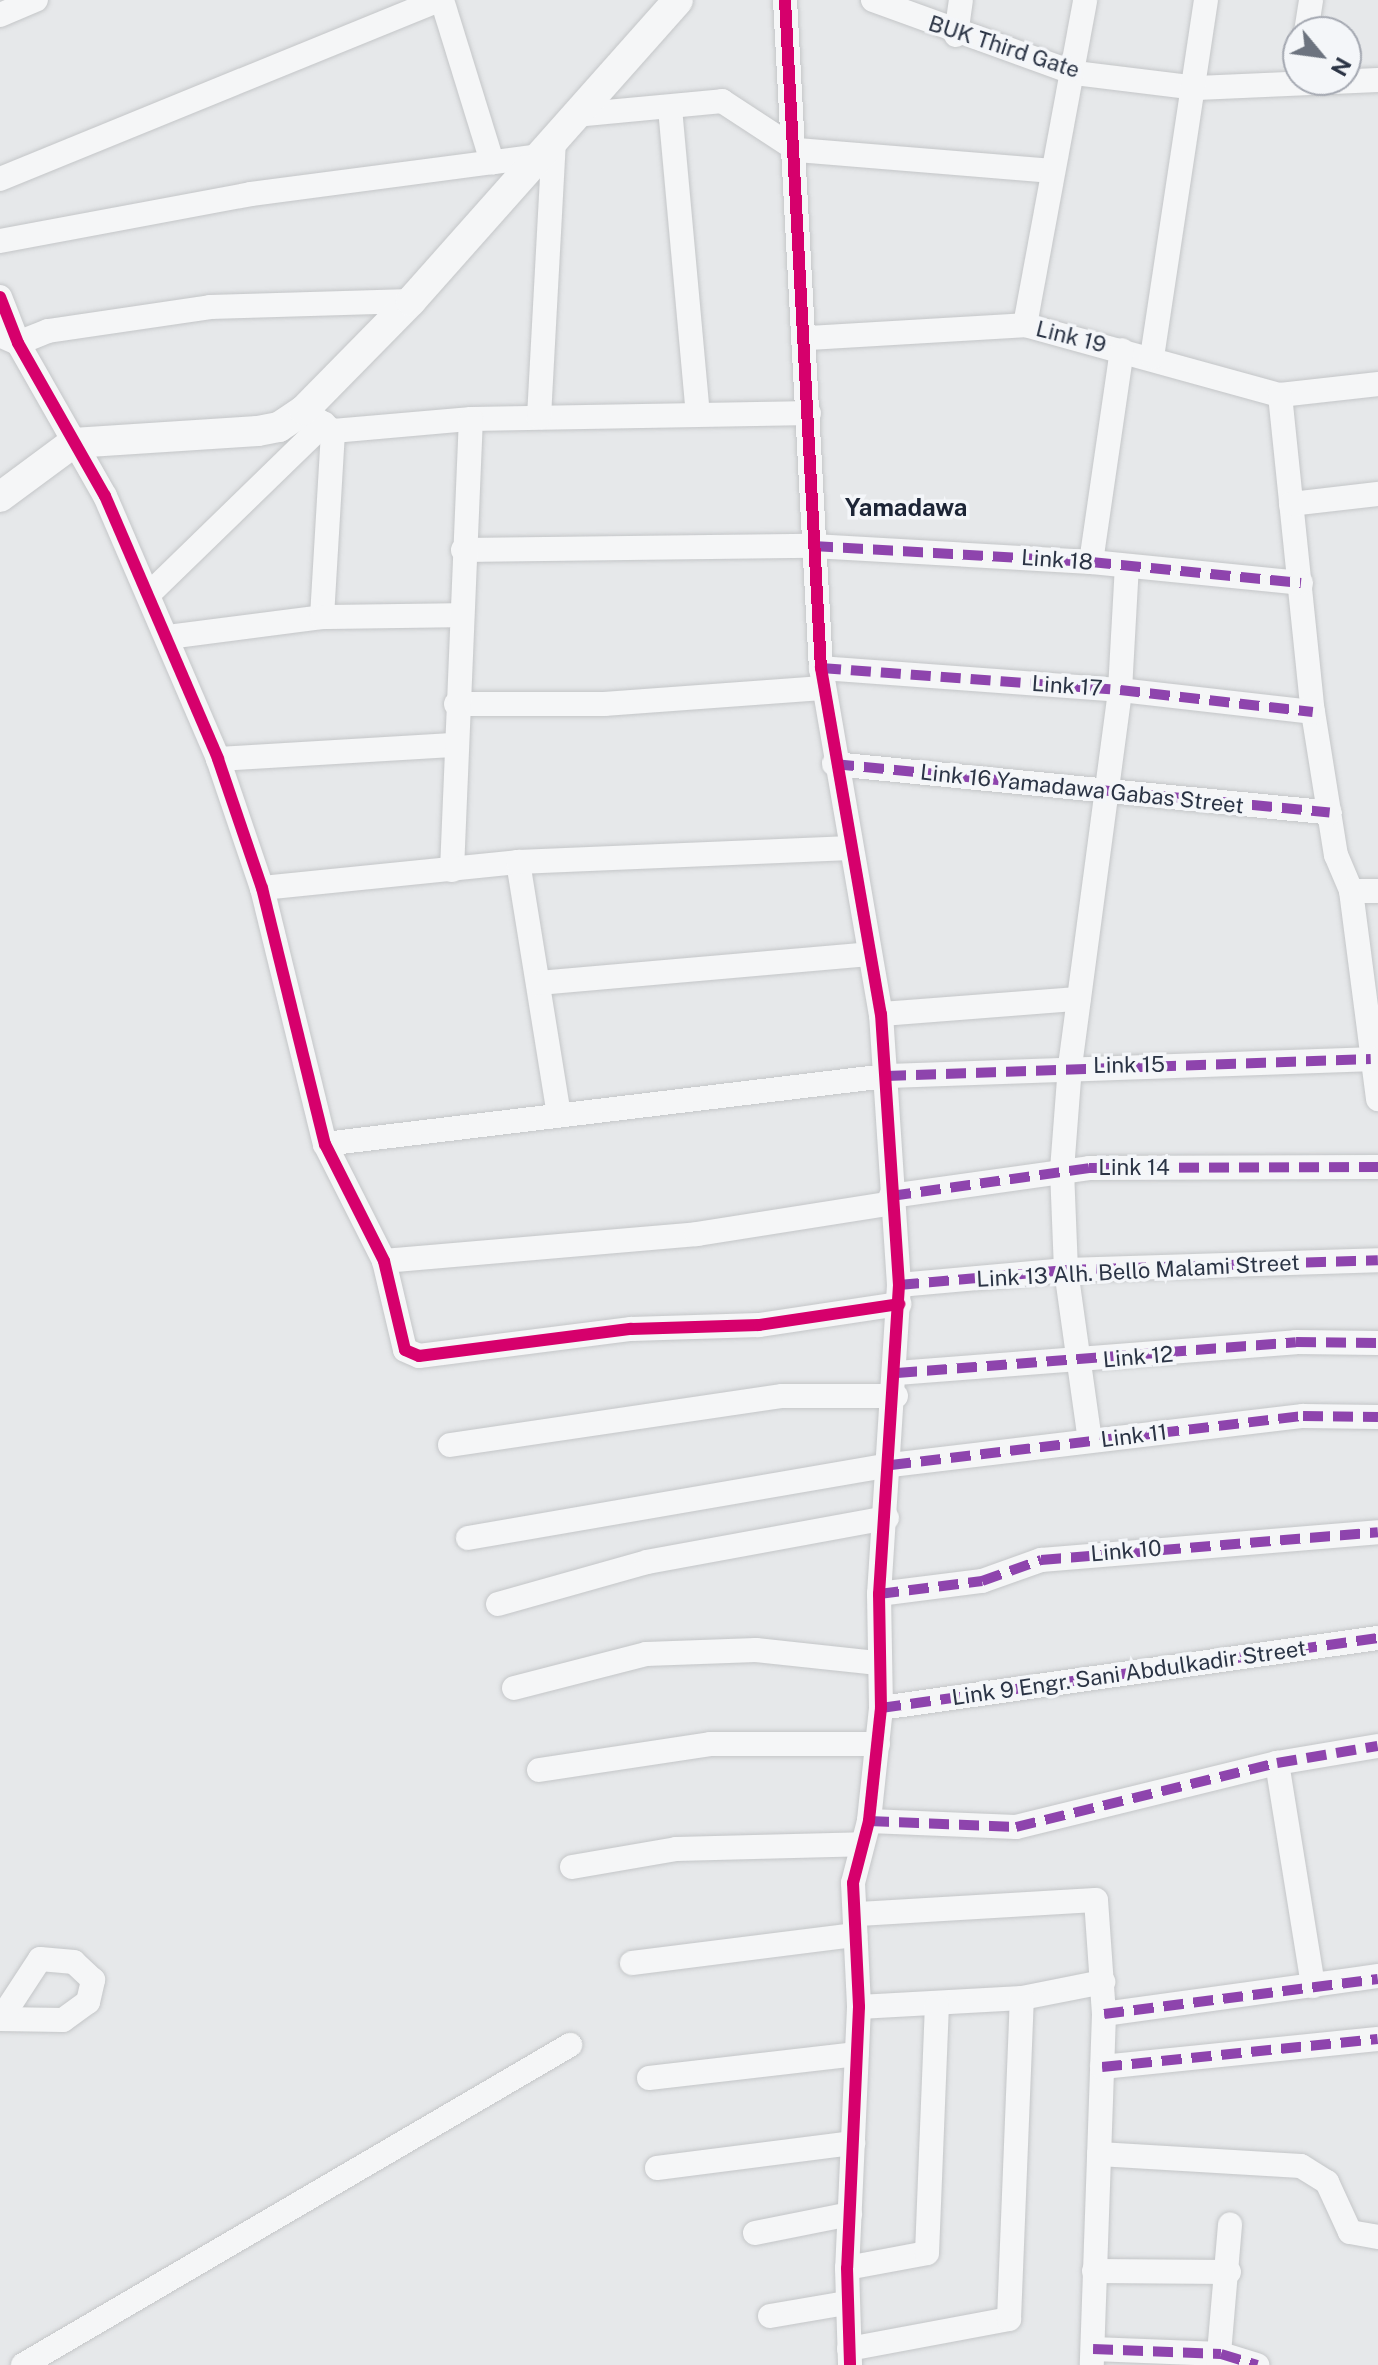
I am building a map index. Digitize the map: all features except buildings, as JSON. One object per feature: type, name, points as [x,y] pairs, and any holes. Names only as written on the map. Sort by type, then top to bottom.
[{"type":"street","points":[[0,15],[36,0]]},
{"type":"street","points":[[150,593],[321,422],[411,301],[678,0]]},
{"type":"street","points":[[785,0],[808,338],[813,546],[822,678],[834,764],[881,1014],[899,1295],[891,1465],[879,1594],[881,1708],[865,1832],[853,1883],[859,2007],[846,2303],[850,2357],[1009,2319],[1022,1998]]},
{"type":"street","name":"BUK Third Gate","points":[[873,0],[956,35],[1075,73],[1197,88],[1282,82]]},
{"type":"street","points":[[956,35],[961,0]]},
{"type":"street","points":[[1025,325],[1050,171],[1075,73],[1085,0]]},
{"type":"street","points":[[1152,357],[1197,88],[1206,0]]},
{"type":"street","points":[[0,179],[429,2],[492,162]]},
{"type":"street","points":[[575,115],[722,101],[797,150],[1050,171]]},
{"type":"street","points":[[670,108],[698,413]]},
{"type":"street","points":[[0,241],[251,194],[492,162],[546,147]]},
{"type":"street","points":[[539,417],[546,147]]},
{"type":"street","points":[[0,297],[9,339],[105,496],[150,593],[218,759],[262,888],[325,1144],[384,1261]]},
{"type":"street","points":[[9,339],[210,307],[411,301]]},
{"type":"street","name":"Link 19","points":[[808,338],[1025,325],[1152,357],[1280,395]]},
{"type":"street","points":[[1091,562],[1122,350]]},
{"type":"street","points":[[1377,1094],[1371,1059],[1371,982],[1351,891],[1336,855],[1313,712],[1280,395],[1378,384]]},
{"type":"street","points":[[0,497],[73,443],[258,431],[321,422],[809,413]]},
{"type":"street","points":[[452,870],[453,745],[471,419]]},
{"type":"street","points":[[321,422],[322,617]]},
{"type":"street","points":[[1291,504],[1378,494]]},
{"type":"street","name":"Link 18","points":[[463,550],[813,546],[1091,562],[1301,583]]},
{"type":"street","points":[[1090,1441],[1066,1270],[1062,1170],[1078,999],[1120,690],[1127,566]]},
{"type":"street","points":[[168,637],[322,617],[460,615]]},
{"type":"street","name":"Link 17","points":[[456,704],[604,704],[822,678],[1120,690],[1313,712]]},
{"type":"street","points":[[218,759],[453,745]]},
{"type":"street","name":"Link 16 Yamadawa Gabas Street","points":[[834,764],[1330,813]]},
{"type":"street","points":[[262,888],[518,862],[851,848]]},
{"type":"street","points":[[518,862],[559,1115]]},
{"type":"street","points":[[1351,891],[1378,891]]},
{"type":"street","points":[[539,983],[869,954]]},
{"type":"street","points":[[881,1014],[1078,999]]},
{"type":"street","name":"Link 15","points":[[325,1144],[886,1076],[1070,1066],[1371,1059]]},
{"type":"street","name":"Link 14","points":[[384,1261],[697,1234],[1062,1170],[1378,1167]]},
{"type":"street","name":"Link 13 Alh. Bello Malami Street","points":[[384,1261],[405,1350],[419,1356],[631,1329],[759,1325],[899,1295],[1066,1270],[1378,1260]]},
{"type":"street","name":"Link 12","points":[[450,1445],[782,1396],[1079,1363],[1296,1342],[1378,1343]]},
{"type":"street","name":"Link 11","points":[[468,1538],[891,1465],[1303,1416],[1378,1417]]},
{"type":"street","points":[[498,1604],[647,1562],[887,1518]]},
{"type":"street","name":"Link 10","points":[[879,1594],[982,1581],[1041,1560],[1092,1553],[1378,1532]]},
{"type":"street","name":"Link 9 Engr. Sani Abdulkadir Street","points":[[881,1708],[1378,1638]]},
{"type":"street","points":[[514,1688],[646,1654],[756,1650],[878,1663]]},
{"type":"street","points":[[539,1770],[710,1744],[878,1744]]},
{"type":"street","points":[[572,1867],[676,1849],[865,1832],[1016,1827],[1277,1763],[1378,1746]]},
{"type":"street","points":[[1277,1763],[1313,1986]]},
{"type":"street","points":[[632,1963],[856,1925],[1092,1897],[1104,2014],[1092,2357],[1220,2360],[1257,2365]]},
{"type":"street","points":[[1104,2014],[1378,1978]]},
{"type":"street","points":[[1104,2014],[1378,1978]]},
{"type":"street","points":[[859,2007],[1022,1998],[1103,1982]]},
{"type":"street","points":[[847,2268],[927,2253],[937,2005]]},
{"type":"street","points":[[1102,2067],[1378,2039]]},
{"type":"street","points":[[23,2365],[570,2045]]},
{"type":"street","points":[[649,2078],[857,2054]]},
{"type":"street","points":[[657,2168],[853,2143]]},
{"type":"street","points":[[1099,2154],[1301,2166],[1327,2182],[1350,2232],[1378,2237]]},
{"type":"street","points":[[755,2233],[850,2214]]},
{"type":"street","points":[[1220,2360],[1229,2272],[1230,2225]]},
{"type":"street","points":[[1094,2271],[1229,2272]]},
{"type":"street","points":[[770,2316],[846,2303]]},
{"type":"marked path","points":[[813,546],[1091,562],[1301,583]]},
{"type":"marked path","points":[[821,668],[1120,690],[1313,712]]},
{"type":"marked path","points":[[834,764],[1330,813]]},
{"type":"marked path","points":[[886,1076],[1371,1059]]},
{"type":"marked path","points":[[891,1196],[1089,1168],[1378,1167]]},
{"type":"marked path","points":[[899,1285],[1066,1270],[1378,1260]]},
{"type":"marked path","points":[[897,1373],[1296,1342],[1378,1343]]},
{"type":"marked path","points":[[891,1465],[1303,1416],[1378,1417]]},
{"type":"marked path","points":[[879,1594],[982,1581],[1041,1560],[1378,1532]]},
{"type":"marked path","points":[[881,1708],[1378,1638]]},
{"type":"marked path","points":[[869,1821],[1016,1827],[1277,1763],[1378,1746]]},
{"type":"marked path","points":[[1104,2014],[1378,1979]]},
{"type":"marked path","points":[[1102,2067],[1378,2039]]},
{"type":"marked path","points":[[1093,2349],[1221,2354],[1257,2365]]},
{"type":"cycle path","points":[[785,0],[821,668],[881,1014],[899,1285],[879,1594],[881,1708],[869,1821],[853,1883],[859,2007],[847,2268],[850,2365]]},
{"type":"cycle path","points":[[0,297],[18,343],[105,496],[218,759],[262,888],[325,1144],[384,1261],[405,1350],[419,1356],[631,1329],[759,1325],[899,1304]]},
{"type":"district","name":"Yamadawa","points":[[906,508]]}]
